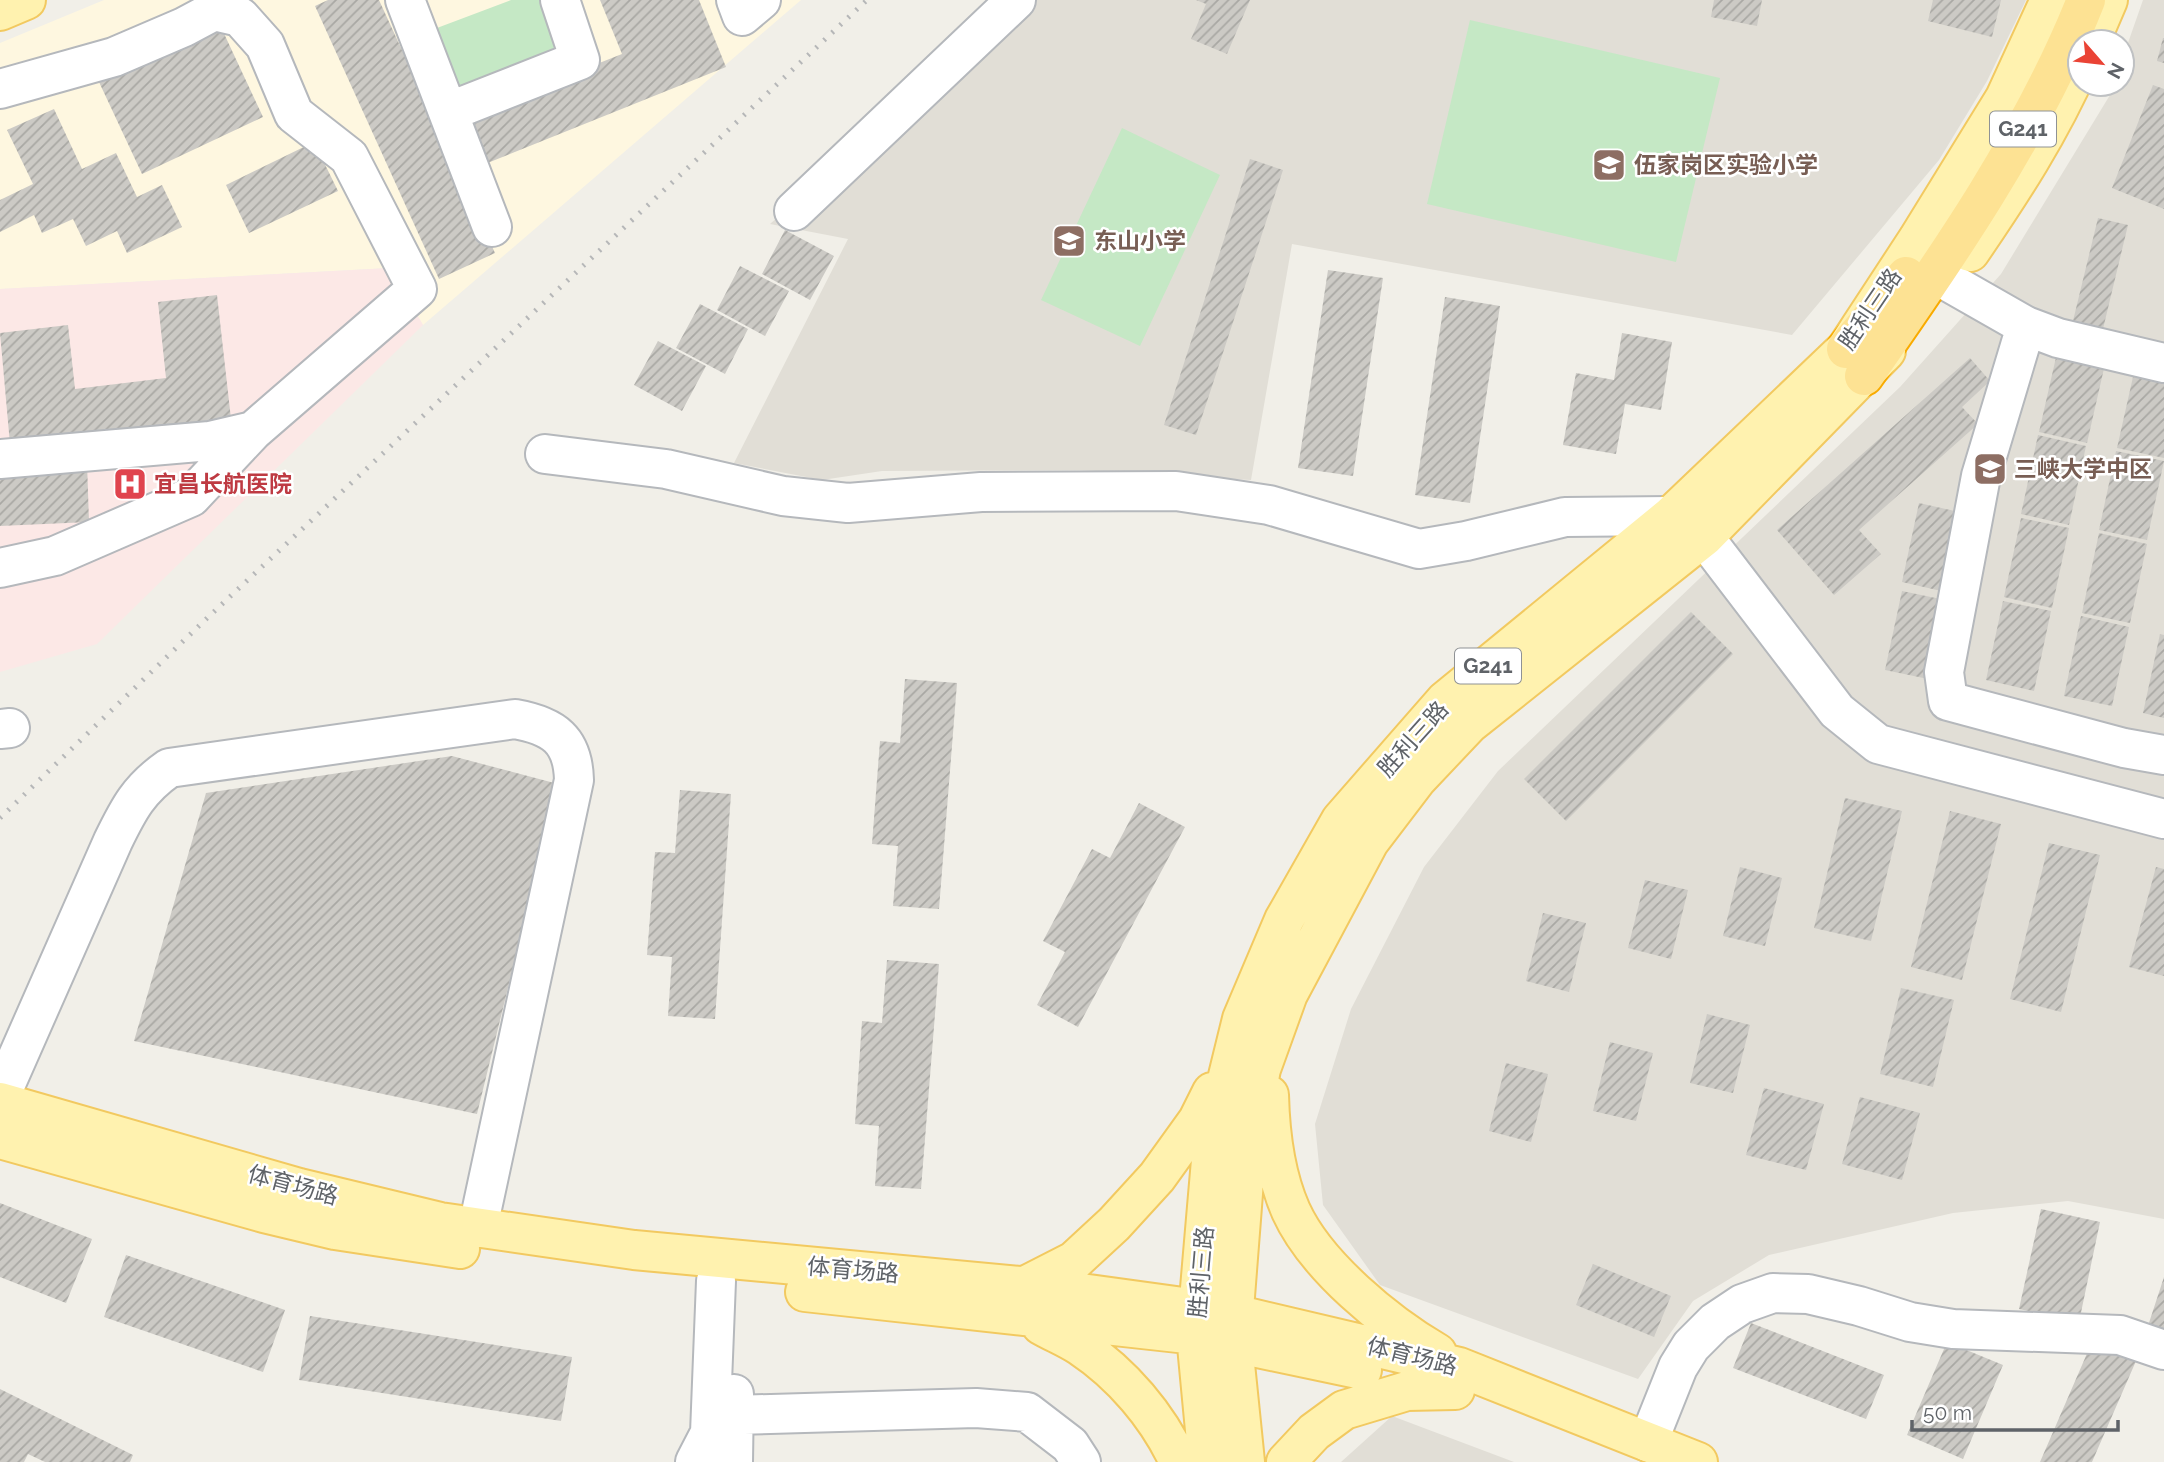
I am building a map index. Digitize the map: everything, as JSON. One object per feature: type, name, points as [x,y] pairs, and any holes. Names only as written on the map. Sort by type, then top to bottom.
[{"type":"highway","name":"G241","points":[[1944,259],[2067,0]]},
{"type":"highway","name":"G241","points":[[1855,362],[1944,259],[2036,106],[2074,31],[2086,0]]},
{"type":"main road","points":[[0,10],[26,0]]},
{"type":"main road","name":"胜利三路","points":[[1251,1049],[1288,994],[1369,842],[1417,779],[1469,724],[1704,537],[1855,362],[1926,227],[2005,98],[2050,0]]},
{"type":"main road","points":[[2096,28],[2108,0]]},
{"type":"main road","name":"G241","points":[[1944,259],[1963,264],[2021,177],[2066,95]]},
{"type":"main road","name":"胜利三路","points":[[1208,1462],[1215,1325],[1261,1069],[1251,1049],[1242,1019],[1284,920],[1341,820],[1445,701],[1855,362]]},
{"type":"main road","points":[[1179,1462],[1168,1439],[1131,1389],[1024,1301],[1074,1261],[1114,1224],[1157,1177],[1251,1049]]},
{"type":"main road","points":[[1251,1049],[1270,1124],[1276,1164],[1292,1212],[1321,1256],[1357,1295],[1457,1378]]},
{"type":"main road","name":"体育场路","points":[[0,1099],[299,1188],[440,1222],[634,1250],[1215,1325],[1457,1378],[1646,1452],[1698,1462]]},
{"type":"main road","name":"体育场路","points":[[0,1139],[264,1213],[335,1230],[404,1242],[726,1282],[1024,1301]]},
{"type":"main road","name":"胜利三路","points":[[1215,1325],[1245,1462]]},
{"type":"main road","points":[[1286,1462],[1314,1432],[1344,1409],[1457,1378]]},
{"type":"street","points":[[405,0],[492,227]]},
{"type":"street","points":[[448,112],[580,60],[560,0]]},
{"type":"street","points":[[736,0],[742,16],[761,0]]},
{"type":"street","points":[[794,211],[1016,0]]},
{"type":"street","points":[[0,89],[114,57],[184,27],[214,10],[240,17],[265,45],[294,114],[349,156],[417,289],[254,430],[191,497],[55,556],[0,568]]},
{"type":"street","points":[[1944,259],[2026,326],[2058,338],[2164,363]]},
{"type":"street","points":[[2026,326],[1982,476],[1944,672],[1948,701],[2111,744],[2164,755]]},
{"type":"street","points":[[0,459],[210,441],[254,430]]},
{"type":"street","points":[[545,454],[666,469],[783,496],[848,503],[981,492],[1176,491],[1269,505],[1419,549],[1466,541],[1565,517],[1671,516]]},
{"type":"street","points":[[1704,537],[1837,712],[1878,744],[2164,819]]},
{"type":"street","points":[[0,1099],[113,841],[130,808],[148,783],[169,768],[515,719],[538,723],[568,745],[574,780],[478,1227]]},
{"type":"street","points":[[726,1282],[734,1415],[733,1462]]},
{"type":"street","points":[[695,1462],[710,1433],[726,1282]]},
{"type":"street","points":[[1646,1452],[1678,1367],[1691,1346],[1715,1322],[1742,1304],[1773,1293],[1808,1294],[1910,1322],[1954,1329],[2120,1335],[2164,1350]]},
{"type":"street","points":[[734,1415],[976,1408],[1027,1412],[1070,1445],[1081,1462]]},
{"type":"shaded area","points":[[104,0],[801,0],[423,325],[389,268],[0,289],[0,43]]},
{"type":"shaded area","points":[[1021,0],[2026,0],[1987,81],[1939,160],[1792,335],[1292,244],[1251,480],[1079,470],[882,471],[822,480],[734,463],[848,239],[770,224]]},
{"type":"shaded area","points":[[2143,0],[2164,0],[2164,1219],[2068,1201],[1953,1213],[1769,1255],[1693,1301],[1638,1379],[1380,1285],[1323,1205],[1315,1124],[1351,1009],[1424,867],[1498,771],[1900,387],[2001,274],[2108,98],[2136,98],[2136,28],[2133,28]]},
{"type":"shaded area","name":"宜昌长航医院","points":[[390,268],[423,325],[97,644],[0,672],[0,289]]},
{"type":"shaded area","points":[[1392,1416],[1514,1462],[1341,1462]]},
{"type":"green space","points":[[511,0],[549,0],[570,57],[455,101],[429,31]]},
{"type":"green space","points":[[1470,20],[1720,78],[1676,262],[1427,204]]},
{"type":"green space","points":[[1122,128],[1220,175],[1140,346],[1041,300]]},
{"type":"building","points":[[328,0],[379,0],[495,253],[439,279],[315,6]]},
{"type":"building","points":[[600,0],[699,0],[726,67],[485,164],[466,116],[622,54]]},
{"type":"building","points":[[1196,0],[1250,0],[1227,54],[1191,39],[1206,4]]},
{"type":"building","points":[[1714,0],[1762,0],[1757,26],[1711,17]]},
{"type":"building","points":[[1933,0],[2001,0],[1992,37],[1928,21]]},
{"type":"building","points":[[220,25],[263,117],[142,174],[99,82]]},
{"type":"building","points":[[2164,38],[2164,63],[2157,61]]},
{"type":"building","points":[[2153,85],[2164,89],[2164,209],[2112,188]]},
{"type":"building","points":[[54,109],[82,169],[116,153],[137,197],[162,185],[182,227],[127,253],[117,231],[86,246],[73,219],[42,233],[34,215],[0,232],[0,200],[33,184],[7,130]]},
{"type":"building","points":[[314,142],[338,191],[249,233],[226,185]]},
{"type":"building","points":[[1250,159],[1283,170],[1196,435],[1164,425]]},
{"type":"building","points":[[2098,218],[2128,225],[2102,333],[2072,325]]},
{"type":"building","points":[[785,230],[834,256],[810,300],[762,274]]},
{"type":"building","points":[[740,266],[789,291],[765,336],[717,310]]},
{"type":"building","points":[[1328,270],[1383,278],[1353,476],[1298,468]]},
{"type":"building","points":[[217,295],[231,419],[10,444],[0,333],[68,325],[75,389],[166,378],[158,302]]},
{"type":"building","points":[[1445,297],[1500,306],[1470,503],[1415,495]]},
{"type":"building","points":[[700,304],[748,329],[725,374],[676,348]]},
{"type":"building","points":[[1622,333],[1672,342],[1661,410],[1625,404],[1616,454],[1563,445],[1576,373],[1614,380]]},
{"type":"building","points":[[658,341],[706,366],[682,411],[634,385]]},
{"type":"building","points":[[2057,353],[2105,364],[2087,443],[2039,432]]},
{"type":"building","points":[[1970,358],[1990,381],[1962,407],[1978,424],[1859,530],[1881,554],[1834,595],[1777,530]]},
{"type":"building","points":[[2135,368],[2164,375],[2164,458],[2117,448]]},
{"type":"building","points":[[2038,435],[2086,446],[2069,525],[2021,514]]},
{"type":"building","points":[[2116,451],[2164,461],[2147,540],[2099,530]]},
{"type":"building","points":[[87,462],[89,522],[0,526],[0,466]]},
{"type":"building","points":[[1919,503],[1968,514],[1950,593],[1902,582]]},
{"type":"building","points":[[2021,518],[2069,528],[2052,608],[2004,597]]},
{"type":"building","points":[[2099,533],[2147,544],[2130,623],[2082,613]]},
{"type":"building","points":[[1902,591],[1950,601],[1933,680],[1885,670]]},
{"type":"building","points":[[2003,601],[2051,611],[2034,691],[1986,680]]},
{"type":"building","points":[[1691,612],[1733,654],[1566,821],[1524,779]]},
{"type":"building","points":[[2081,616],[2129,627],[2112,706],[2064,696]]},
{"type":"building","points":[[2160,634],[2164,635],[2164,718],[2143,713]]},
{"type":"building","points":[[905,679],[957,683],[939,909],[893,906],[898,846],[872,844],[880,741],[900,743]]},
{"type":"building","points":[[452,756],[558,784],[477,1114],[134,1041],[206,793]]},
{"type":"building","points":[[680,790],[731,794],[715,1019],[668,1016],[672,957],[647,955],[655,852],[675,853]]},
{"type":"building","points":[[1845,798],[1902,811],[1871,941],[1814,928]]},
{"type":"building","points":[[1139,803],[1185,827],[1078,1027],[1037,1005],[1065,952],[1043,941],[1092,849],[1110,858]]},
{"type":"building","points":[[1950,811],[2001,824],[1962,980],[1911,967]]},
{"type":"building","points":[[2049,843],[2100,855],[2061,1012],[2010,999]]},
{"type":"building","points":[[1740,867],[1782,878],[1765,946],[1723,936]]},
{"type":"building","points":[[2156,867],[2164,869],[2164,976],[2129,967]]},
{"type":"building","points":[[1645,880],[1688,890],[1671,959],[1628,948]]},
{"type":"building","points":[[1543,913],[1586,923],[1569,992],[1526,981]]},
{"type":"building","points":[[887,960],[939,964],[921,1189],[875,1186],[879,1126],[855,1124],[862,1021],[882,1023]]},
{"type":"building","points":[[1901,988],[1954,1000],[1933,1087],[1880,1074]]},
{"type":"building","points":[[1707,1014],[1750,1025],[1733,1093],[1690,1083]]},
{"type":"building","points":[[1610,1042],[1653,1053],[1636,1121],[1593,1111]]},
{"type":"building","points":[[1506,1063],[1548,1074],[1531,1142],[1489,1131]]},
{"type":"building","points":[[1764,1088],[1824,1104],[1806,1170],[1746,1155]]},
{"type":"building","points":[[1860,1097],[1920,1113],[1902,1180],[1842,1164]]},
{"type":"building","points":[[0,1203],[92,1239],[66,1303],[0,1277]]},
{"type":"building","points":[[2041,1209],[2100,1222],[2079,1322],[2019,1309]]},
{"type":"building","points":[[126,1255],[285,1310],[263,1372],[104,1317]]},
{"type":"building","points":[[1593,1264],[1671,1296],[1654,1337],[1576,1305]]},
{"type":"building","points":[[2164,1277],[2164,1341],[2145,1335]]},
{"type":"building","points":[[310,1316],[572,1357],[561,1421],[299,1380]]},
{"type":"building","points":[[1751,1323],[1884,1375],[1866,1419],[1733,1368]]},
{"type":"building","points":[[1947,1342],[2003,1365],[1963,1459],[1907,1435]]},
{"type":"building","points":[[2092,1342],[2136,1361],[2092,1462],[2040,1462]]},
{"type":"building","points":[[0,1389],[133,1455],[130,1462],[45,1462],[28,1454],[24,1462],[0,1462]]},
{"type":"railway","points":[[0,818],[204,621],[867,0]]},
{"type":"place","name":"伍家岗区实验小学","points":[[1609,165]]},
{"type":"place","name":"东山小学","points":[[1069,241]]},
{"type":"place","name":"三峡大学中区","points":[[1990,469]]},
{"type":"place","name":"宜昌长航医院","points":[[130,484]]}]
